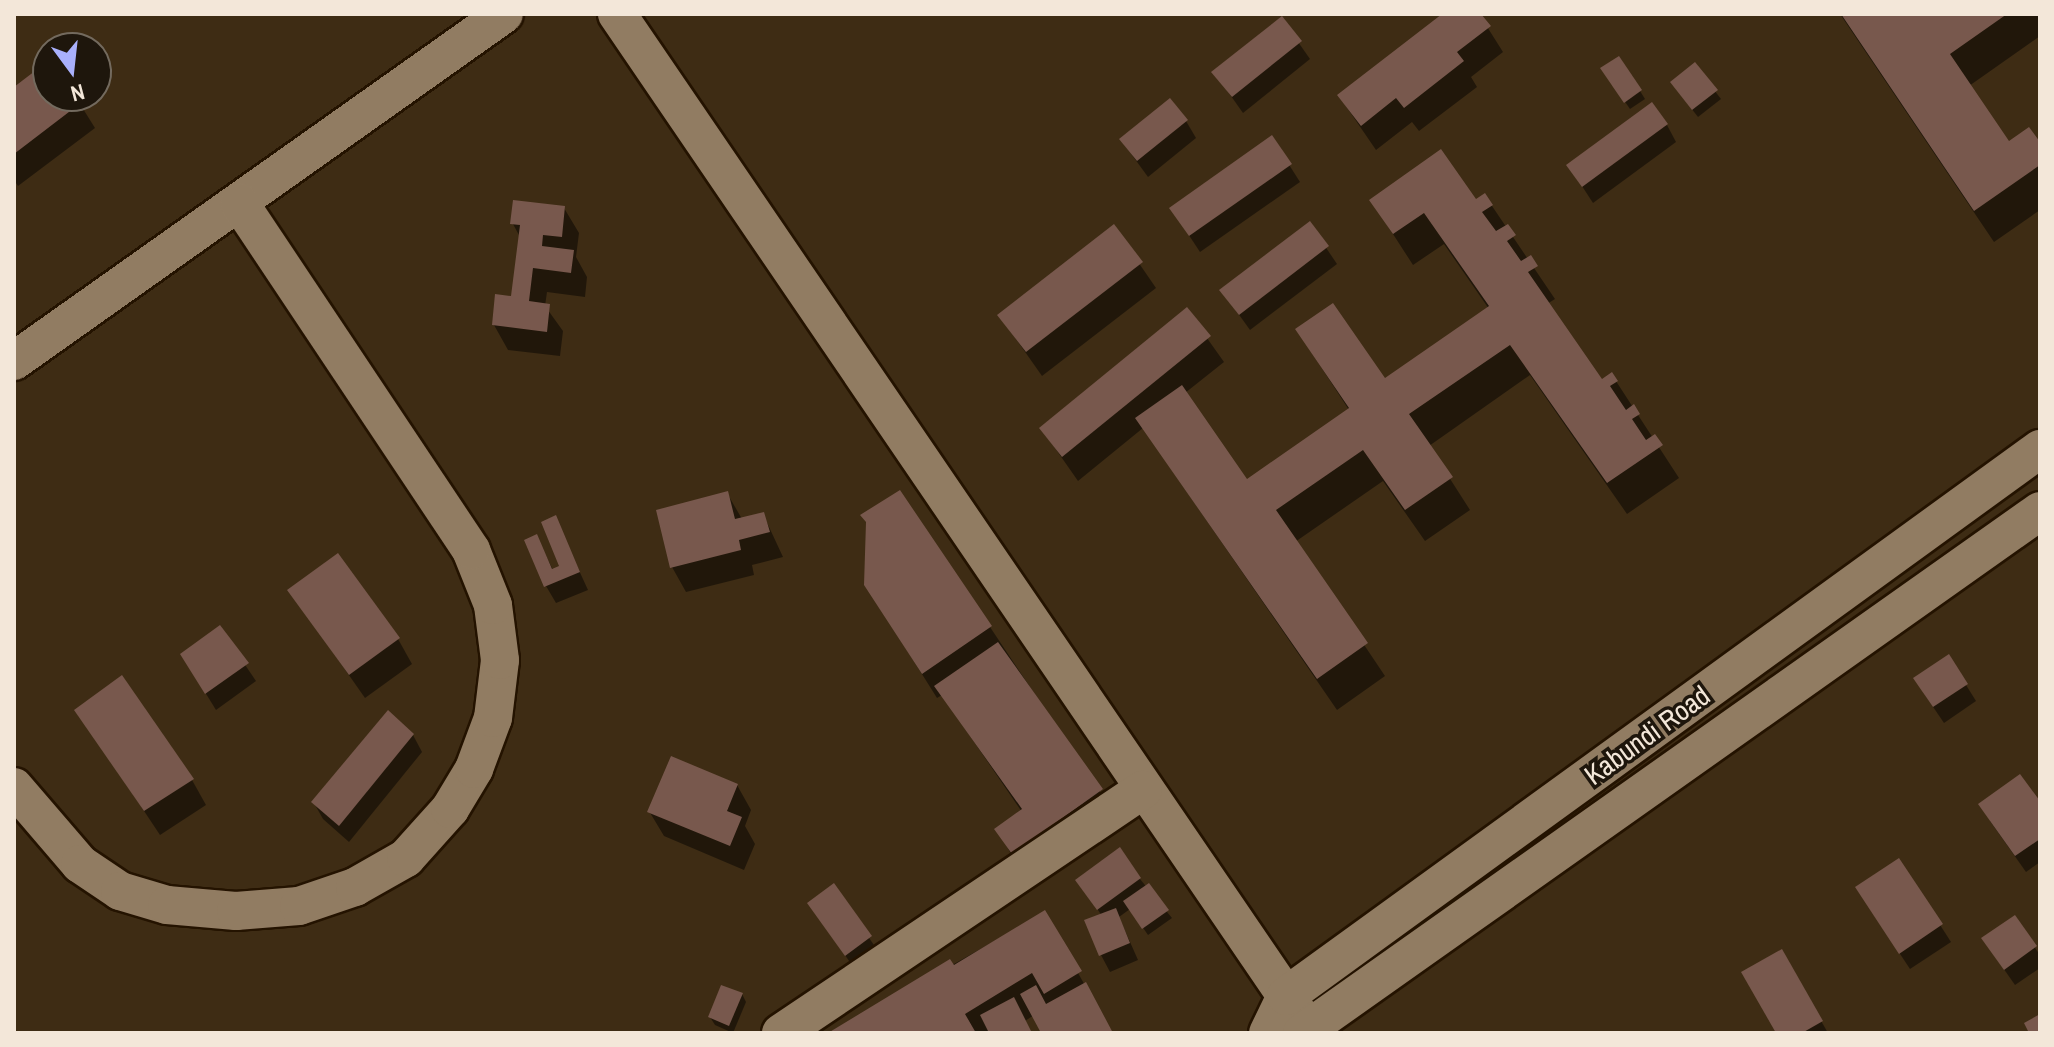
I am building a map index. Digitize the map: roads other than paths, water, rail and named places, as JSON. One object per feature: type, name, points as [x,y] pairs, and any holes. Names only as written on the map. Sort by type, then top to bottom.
[{"type":"street","points":[[14,361],[504,14]]},
{"type":"street","points":[[617,14],[1286,996],[1306,1032]]},
{"type":"street","points":[[14,787],[80,864],[120,891],[167,905],[236,911],[299,906],[355,887],[406,858],[450,809],[474,769],[493,718],[500,660],[493,605],[471,550],[239,202]]},
{"type":"street","name":"Kabundi Road","points":[[1268,1033],[1286,996],[2040,449]]},
{"type":"street","name":"Kabundi Road","points":[[1306,1032],[2040,511]]},
{"type":"street","points":[[781,1033],[1143,790]]}]
